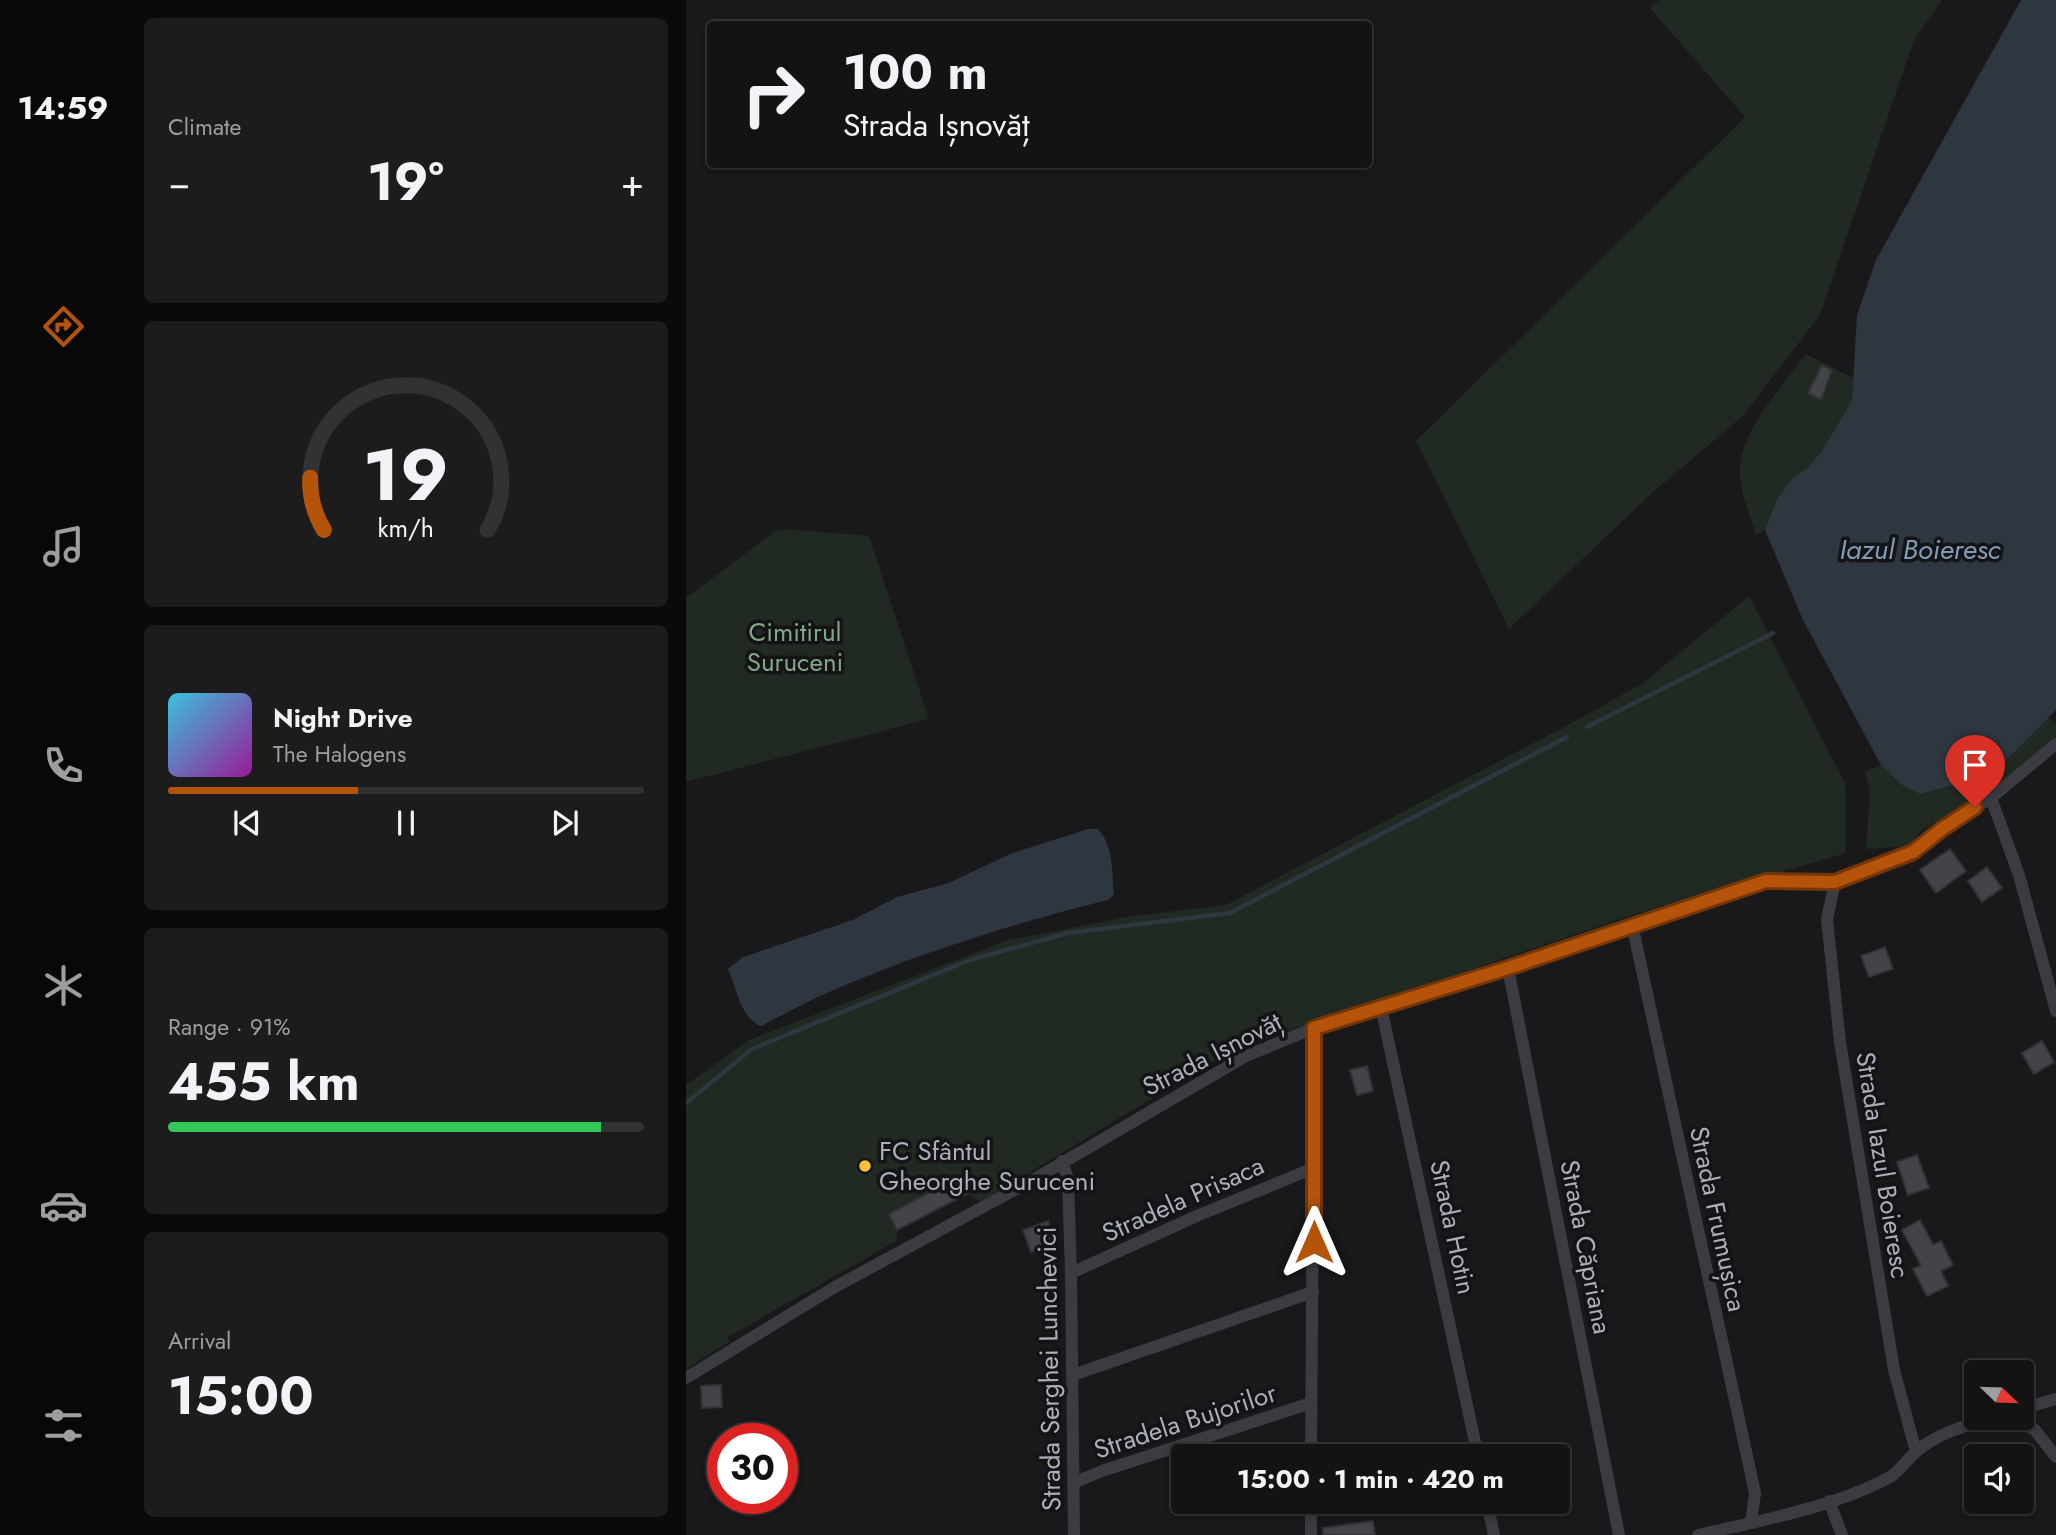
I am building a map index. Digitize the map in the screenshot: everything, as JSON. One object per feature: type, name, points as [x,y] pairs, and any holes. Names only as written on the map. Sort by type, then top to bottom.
[{"type":"street","name":"Strada Ișnovăț","points":[[686,1378],[802,1306],[1246,1056],[1314,1028],[1508,968],[1766,881],[1835,882],[1913,852],[1959,816],[1991,798],[2056,744]]},
{"type":"street","points":[[1991,798],[2019,876],[2056,1011]]},
{"type":"street","name":"Strada Iazul Boieresc","points":[[1835,882],[1826,919],[1840,1042],[1892,1357],[1916,1452]]},
{"type":"street","name":"Strada Frumușica","points":[[1632,924],[1755,1493],[1751,1522]]},
{"type":"street","name":"Strada Căpriana","points":[[1508,968],[1619,1535]]},
{"type":"street","name":"Strada Hotin","points":[[1381,1007],[1475,1444]]},
{"type":"street","points":[[1311,1444],[1314,1028]]},
{"type":"street","name":"Strada Serghei Lunchevici","points":[[1062,1161],[1068,1179],[1072,1273],[1073,1535]]},
{"type":"street","name":"Stradela Prisaca","points":[[1072,1273],[1199,1215],[1314,1168]]},
{"type":"street","points":[[1073,1375],[1313,1292]]},
{"type":"street","points":[[2034,1405],[2056,1399]]},
{"type":"street","name":"Stradela Bujorilor","points":[[1073,1483],[1102,1471],[1311,1403]]},
{"type":"street","points":[[1698,1535],[1829,1501],[1892,1475],[1937,1437],[1964,1427]]},
{"type":"street","points":[[2034,1429],[2056,1457]]},
{"type":"street","points":[[1829,1501],[1842,1535]]},
{"type":"street","points":[[1311,1514],[1311,1535]]},
{"type":"street","points":[[1490,1514],[1494,1535]]},
{"type":"green space","points":[[1659,0],[1942,0],[1914,40],[1820,315],[1743,416],[1652,493],[1509,629],[1416,441],[1745,117],[1650,8]]},
{"type":"green space","points":[[1806,354],[1853,378],[1852,400],[1822,451],[1806,469],[1792,479],[1777,500],[1765,530],[1756,535],[1742,487],[1742,456],[1747,440],[1764,409]]},
{"type":"green space","name":"Cimitirul Suruceni","points":[[784,529],[869,536],[929,719],[686,782],[686,598],[775,531]]},
{"type":"green space","points":[[1749,596],[1845,783],[1846,853],[1642,912],[1232,1050],[981,1202],[967,1194],[898,1230],[896,1241],[728,1337],[730,1341],[686,1369],[686,1085],[749,1040],[1008,940],[1133,916],[1226,905],[1643,683]]},
{"type":"green space","points":[[2047,716],[2056,724],[2056,737],[1982,798],[1923,829],[1908,846],[1866,849],[1870,791],[1865,772],[1881,765],[1902,785],[1921,794],[1990,776]]},
{"type":"water","name":"Iazul Boieresc","points":[[2021,0],[2056,0],[2056,710],[1990,776],[1920,794],[1902,785],[1881,765],[1803,620],[1765,530],[1777,499],[1792,479],[1806,469],[1822,451],[1852,400],[1857,315],[1876,260]]},
{"type":"water","points":[[1088,829],[1097,829],[1107,842],[1114,894],[1108,900],[1007,927],[908,960],[822,995],[761,1026],[748,1016],[740,1002],[728,969],[743,957],[853,920],[897,897],[949,883],[1010,854]]},
{"type":"building","points":[[1822,365],[1832,370],[1821,400],[1808,393]]},
{"type":"building","points":[[1950,849],[1966,871],[1936,893],[1920,870]]},
{"type":"building","points":[[1987,867],[2002,888],[1982,902],[1968,881]]},
{"type":"building","points":[[1885,947],[1893,969],[1869,977],[1861,956]]},
{"type":"building","points":[[2042,1041],[2054,1062],[2034,1074],[2022,1053]]},
{"type":"building","points":[[1367,1066],[1373,1091],[1357,1095],[1350,1070]]},
{"type":"building","points":[[1917,1155],[1929,1188],[1908,1195],[1897,1162]]},
{"type":"building","points":[[959,1177],[967,1194],[897,1230],[889,1214]]},
{"type":"building","points":[[1920,1220],[1933,1245],[1941,1241],[1953,1265],[1941,1271],[1948,1286],[1927,1296],[1913,1269],[1921,1265],[1902,1230]]},
{"type":"building","points":[[1048,1221],[1056,1243],[1031,1252],[1023,1230]]},
{"type":"building","points":[[721,1385],[722,1407],[702,1408],[701,1386]]},
{"type":"building","points":[[1373,1521],[1375,1535],[1323,1535],[1323,1528]]},
{"type":"waterway","points":[[1587,727],[1773,633]]},
{"type":"waterway","points":[[686,1103],[752,1049],[970,960],[1068,933],[1230,913],[1567,737]]},
{"type":"place","name":"FC Sfântul Gheorghe Suruceni","points":[[865,1166]]},
{"type":"route","points":[[1314,1242],[1314,1028],[1508,968],[1766,881],[1835,882],[1904,857],[1975,807]]}]
